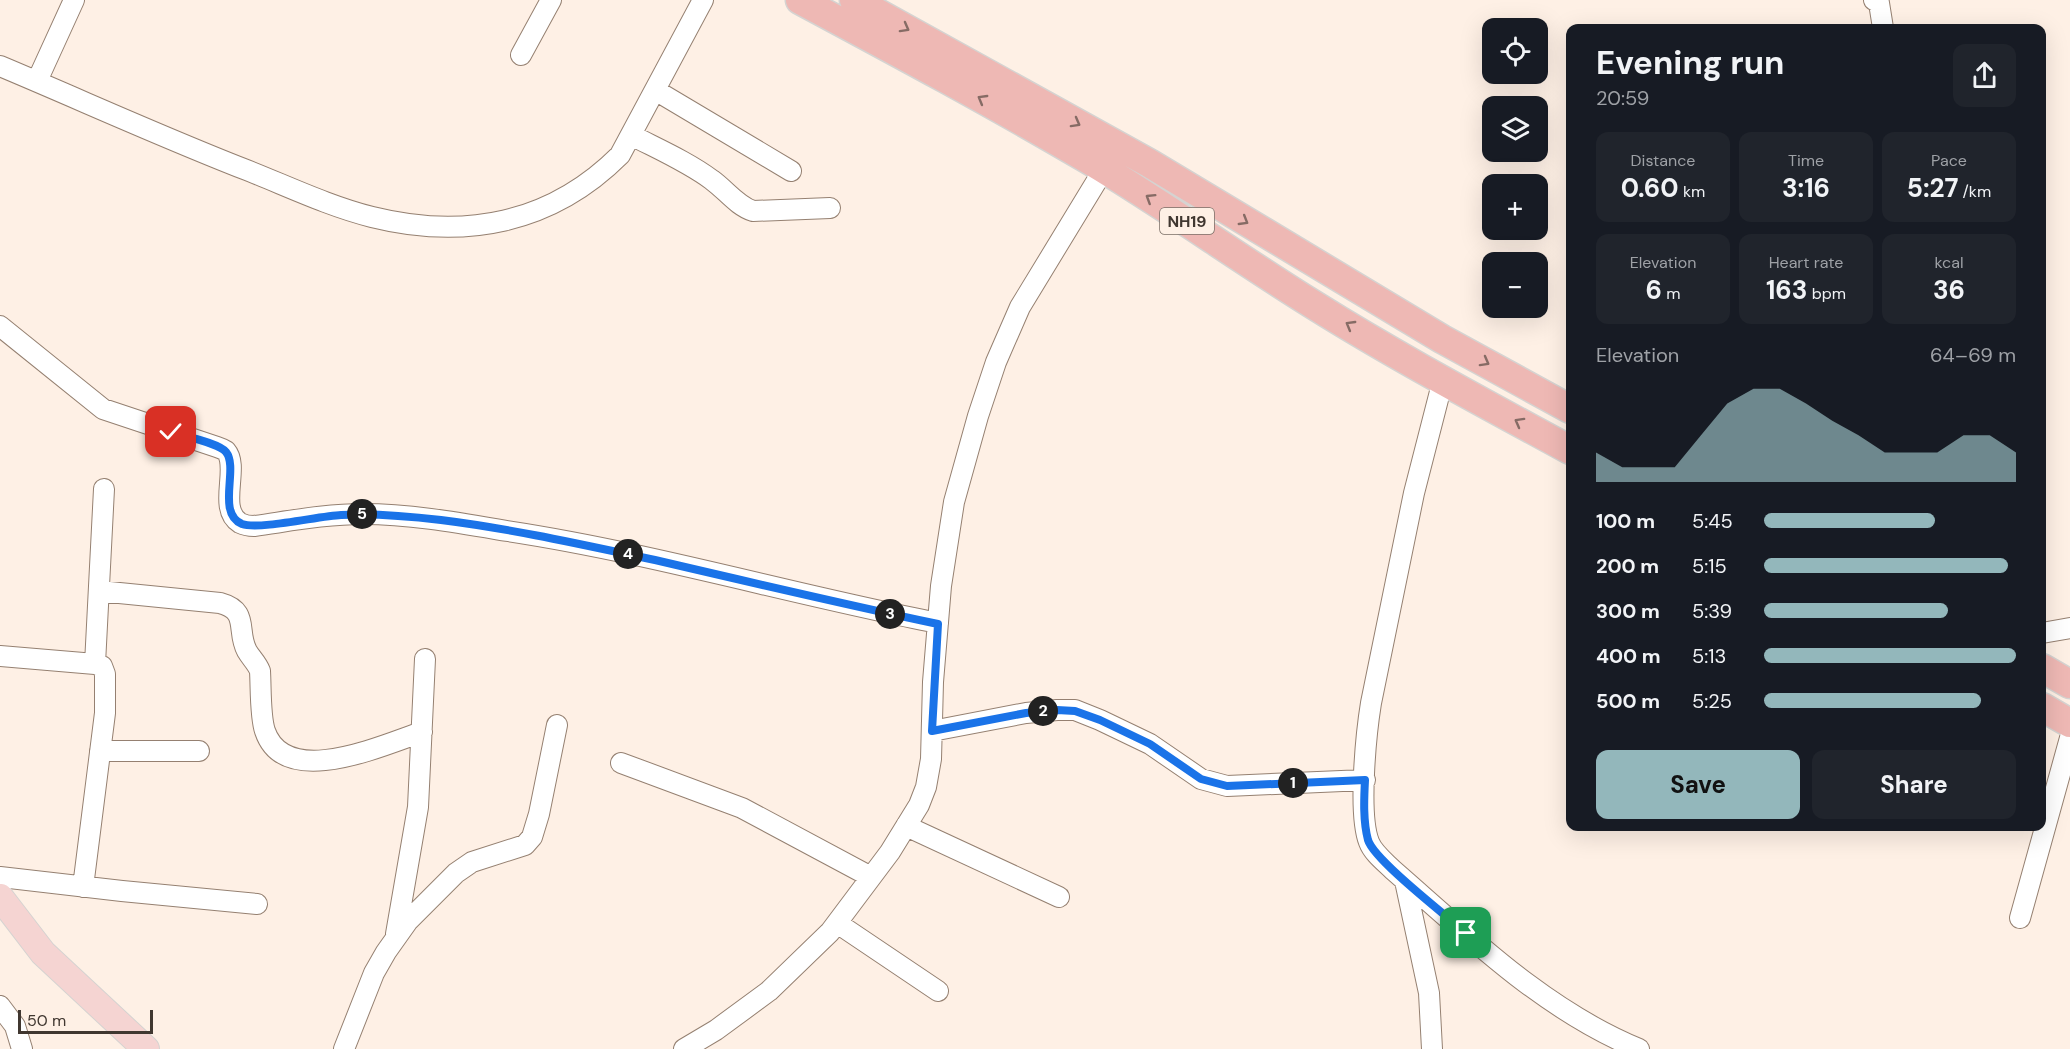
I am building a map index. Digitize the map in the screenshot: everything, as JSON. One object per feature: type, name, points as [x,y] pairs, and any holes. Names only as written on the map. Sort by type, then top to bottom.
[{"type":"highway","name":"NH19","points":[[800,0],[975,95],[1104,169],[1315,305],[1434,375],[1566,448]]},
{"type":"highway","name":"NH19","points":[[854,0],[1149,164],[1442,339],[1566,407]]},
{"type":"highway","points":[[1434,375],[1442,339]]},
{"type":"highway","points":[[2046,670],[2070,684]]},
{"type":"highway","points":[[2046,709],[2070,723]]},
{"type":"main road","points":[[0,897],[43,953],[146,1049]]},
{"type":"street","points":[[37,81],[74,0]]},
{"type":"street","points":[[521,55],[551,0]]},
{"type":"street","points":[[0,66],[207,154],[324,201],[369,216],[402,224],[443,227],[489,225],[535,213],[569,194],[607,168],[620,155],[703,0]]},
{"type":"street","points":[[1874,0],[1879,3],[1882,24]]},
{"type":"street","points":[[655,90],[791,171]]},
{"type":"street","points":[[631,135],[700,172],[745,208],[753,211],[830,208]]},
{"type":"street","points":[[684,1049],[716,1030],[769,991],[830,932],[872,877],[919,805],[926,787],[931,759],[941,586],[954,502],[978,416],[996,362],[1020,307],[1104,169]]},
{"type":"street","points":[[0,326],[103,409],[218,447],[226,452],[229,460],[229,504],[240,523],[254,526],[364,514],[441,520],[572,541],[849,606],[938,624]]},
{"type":"street","points":[[1434,375],[1414,493],[1366,734],[1364,817],[1369,842],[1377,854],[1405,881],[1535,991],[1562,1009],[1639,1049]]},
{"type":"street","points":[[95,664],[104,489]]},
{"type":"street","points":[[99,591],[220,603],[236,610],[241,621],[243,643],[260,671],[264,729],[271,744],[281,752],[300,761],[335,759],[422,732]]},
{"type":"street","points":[[2046,632],[2070,627]]},
{"type":"street","points":[[0,656],[95,664],[102,666],[105,674],[105,713],[83,887]]},
{"type":"street","points":[[396,936],[418,807],[425,659]]},
{"type":"street","points":[[932,731],[1026,713],[1075,711],[1100,720],[1150,744],[1201,779],[1227,786],[1365,780]]},
{"type":"street","points":[[344,1049],[374,973],[396,936],[408,921],[464,867],[472,862],[525,845],[532,837],[539,814],[557,725]]},
{"type":"street","points":[[2046,824],[2070,738]]},
{"type":"street","points":[[100,751],[199,751]]},
{"type":"street","points":[[621,763],[742,808],[872,877]]},
{"type":"street","points":[[906,826],[1059,897]]},
{"type":"street","points":[[2020,918],[2044,831]]},
{"type":"street","points":[[0,877],[258,904]]},
{"type":"street","points":[[1405,881],[1429,993],[1432,1049]]},
{"type":"street","points":[[837,923],[938,992]]},
{"type":"street","points":[[0,1006],[15,1026],[22,1049]]},
{"type":"route","points":[[171,432],[218,447],[226,452],[229,460],[229,504],[240,523],[254,526],[364,514],[441,520],[572,541],[849,606],[938,624],[932,731],[1026,713],[1075,711],[1100,720],[1150,744],[1201,779],[1227,786],[1365,780],[1364,817],[1369,842],[1393,870],[1466,933]]}]
